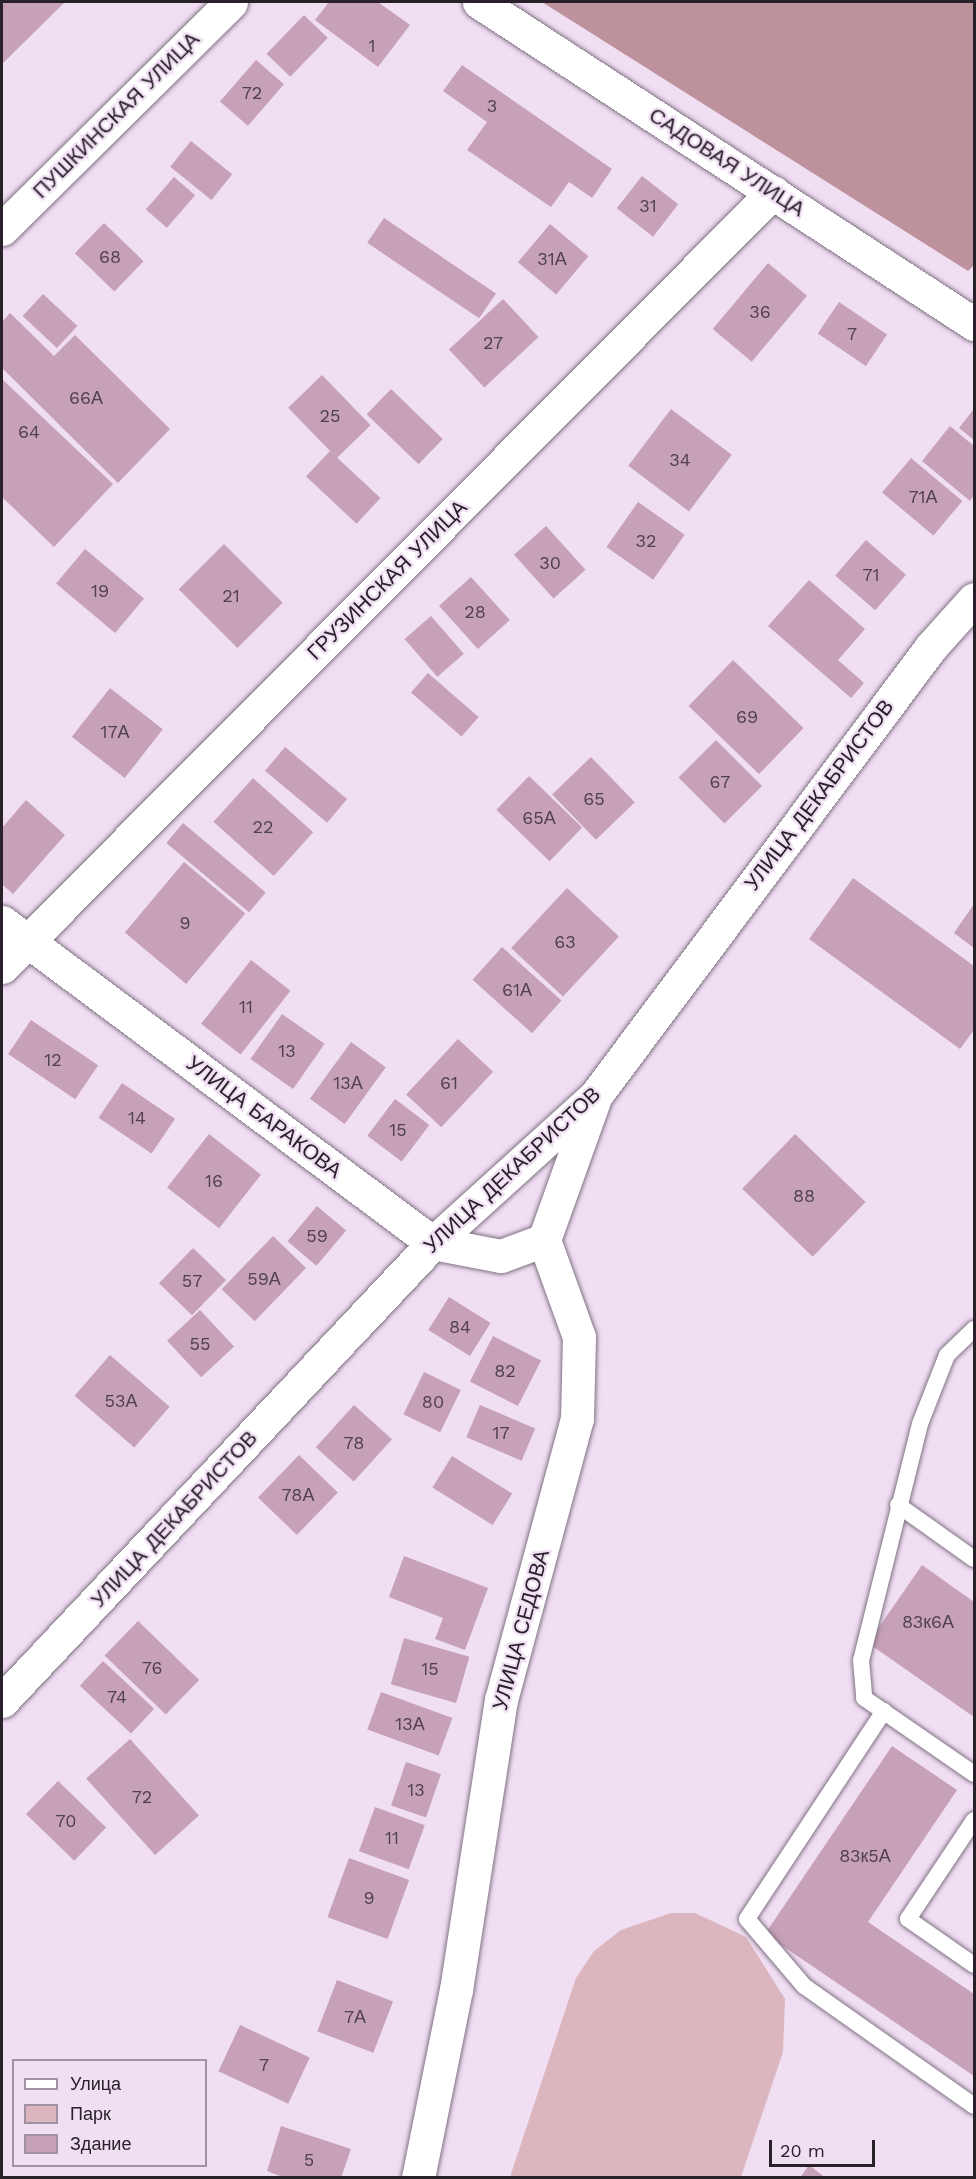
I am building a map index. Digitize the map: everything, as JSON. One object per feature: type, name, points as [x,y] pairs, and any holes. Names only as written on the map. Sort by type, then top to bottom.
[{"type":"street","name":"ПУШКИНСКАЯ УЛИЦА","points":[[2,229],[231,2]]},
{"type":"street","name":"САДОВАЯ УЛИЦА","points":[[479,2],[773,192],[970,314]]},
{"type":"street","name":"ГРУЗИНСКАЯ УЛИЦА","points":[[2,967],[14,931],[773,192]]},
{"type":"street","name":"УЛИЦА ДЕКАБРИСТОВ","points":[[2,1701],[433,1243],[596,1095],[931,647],[975,599]]},
{"type":"street","name":"УЛИЦА БАРАКОВА","points":[[14,931],[433,1243],[501,1256],[544,1240]]},
{"type":"street","points":[[544,1240],[596,1095]]},
{"type":"street","name":"УЛИЦА СЕДОВА","points":[[418,2178],[456,1990],[501,1700],[577,1419],[579,1337],[544,1240]]},
{"type":"lane","points":[[975,1329],[947,1355],[898,1505],[861,1660],[864,1698],[975,1774]]},
{"type":"lane","points":[[898,1505],[975,1559]]},
{"type":"lane","points":[[884,1712],[747,1919],[804,1986],[975,2106]]},
{"type":"lane","points":[[975,1820],[908,1919],[975,1965]]},
{"type":"green space","points":[[671,1913],[695,1913],[746,1937],[785,1999],[783,2052],[741,2177],[510,2177],[576,1978],[594,1951],[621,1930]]},
{"type":"shaded area","points":[[542,2],[974,2],[974,265],[968,271]]},
{"type":"building","points":[[2,2],[65,2],[2,64]]},
{"type":"building","points":[[329,2],[378,2],[410,25],[378,67],[315,20]]},
{"type":"building","points":[[304,15],[328,38],[290,77],[266,54]]},
{"type":"building","points":[[256,60],[284,84],[248,126],[220,102]]},
{"type":"building","points":[[462,65],[612,169],[592,198],[569,182],[551,207],[467,150],[487,122],[443,91]]},
{"type":"building","points":[[191,141],[232,174],[211,200],[170,167]]},
{"type":"building","points":[[642,176],[678,204],[653,237],[617,208]]},
{"type":"building","points":[[174,177],[195,195],[167,228],[146,209]]},
{"type":"building","points":[[384,218],[496,293],[479,318],[367,243]]},
{"type":"building","points":[[104,223],[144,261],[114,291],[75,253]]},
{"type":"building","points":[[550,224],[588,256],[556,294],[518,262]]},
{"type":"building","points":[[768,263],[807,296],[752,362],[713,329]]},
{"type":"building","points":[[43,294],[77,326],[57,348],[23,316]]},
{"type":"building","points":[[503,299],[538,337],[484,387],[449,349]]},
{"type":"building","points":[[839,302],[887,334],[866,366],[818,334]]},
{"type":"building","points":[[10,313],[54,356],[75,335],[170,429],[118,483],[2,368],[2,322]]},
{"type":"building","points":[[322,375],[371,425],[337,458],[288,408]]},
{"type":"building","points":[[2,379],[113,484],[54,547],[2,497]]},
{"type":"building","points":[[391,389],[443,439],[418,464],[367,414]]},
{"type":"building","points":[[671,409],[732,455],[689,511],[628,466]]},
{"type":"building","points":[[974,409],[974,440],[959,428]]},
{"type":"building","points":[[950,426],[974,446],[974,495],[970,501],[922,461]]},
{"type":"building","points":[[330,451],[380,498],[357,524],[306,477]]},
{"type":"building","points":[[911,458],[962,501],[933,536],[882,492]]},
{"type":"building","points":[[638,502],[685,535],[653,580],[606,547]]},
{"type":"building","points":[[546,526],[585,570],[554,599],[514,555]]},
{"type":"building","points":[[866,540],[906,575],[875,610],[835,575]]},
{"type":"building","points":[[224,544],[283,603],[237,648],[179,589]]},
{"type":"building","points":[[85,549],[144,598],[115,633],[56,583]]},
{"type":"building","points":[[471,577],[510,620],[478,649],[439,606]]},
{"type":"building","points":[[809,580],[865,629],[838,660],[864,683],[851,698],[768,626]]},
{"type":"building","points":[[431,616],[464,654],[437,677],[405,639]]},
{"type":"building","points":[[733,660],[803,728],[759,774],[689,706]]},
{"type":"building","points":[[428,673],[479,717],[462,737],[411,693]]},
{"type":"building","points":[[110,688],[163,729],[125,778],[72,737]]},
{"type":"building","points":[[716,740],[762,786],[724,823],[679,777]]},
{"type":"building","points":[[285,747],[347,799],[327,823],[265,771]]},
{"type":"building","points":[[591,757],[635,802],[596,840],[552,795]]},
{"type":"building","points":[[529,776],[582,827],[550,861],[496,810]]},
{"type":"building","points":[[253,778],[313,832],[274,876],[214,822]]},
{"type":"building","points":[[26,800],[65,835],[13,894],[2,884],[2,828]]},
{"type":"building","points":[[183,823],[266,892],[249,912],[166,843]]},
{"type":"building","points":[[184,862],[245,913],[186,984],[125,932]]},
{"type":"building","points":[[853,878],[974,966],[974,1030],[960,1049],[809,939]]},
{"type":"building","points":[[567,888],[619,936],[563,996],[511,948]]},
{"type":"building","points":[[974,904],[974,948],[954,933]]},
{"type":"building","points":[[502,947],[561,1001],[532,1033],[473,980]]},
{"type":"building","points":[[251,960],[290,991],[241,1055],[201,1024]]},
{"type":"building","points":[[282,1014],[325,1044],[293,1089],[250,1059]]},
{"type":"building","points":[[31,1020],[98,1065],[75,1099],[8,1054]]},
{"type":"building","points":[[458,1039],[493,1072],[441,1127],[406,1095]]},
{"type":"building","points":[[351,1042],[386,1067],[345,1124],[310,1099]]},
{"type":"building","points":[[122,1083],[175,1119],[152,1154],[99,1118]]},
{"type":"building","points":[[395,1099],[429,1125],[402,1162],[367,1136]]},
{"type":"building","points":[[209,1134],[261,1175],[219,1228],[167,1188]]},
{"type":"building","points":[[795,1134],[865,1202],[813,1257],[742,1189]]},
{"type":"building","points":[[317,1206],[346,1230],[317,1266],[287,1241]]},
{"type":"building","points":[[273,1236],[306,1268],[255,1321],[222,1289]]},
{"type":"building","points":[[193,1248],[226,1280],[192,1315],[159,1283]]},
{"type":"building","points":[[449,1297],[491,1323],[470,1356],[428,1330]]},
{"type":"building","points":[[200,1310],[234,1347],[201,1377],[167,1341]]},
{"type":"building","points":[[493,1336],[541,1361],[518,1406],[470,1381]]},
{"type":"building","points":[[110,1355],[170,1407],[134,1448],[75,1396]]},
{"type":"building","points":[[424,1372],[461,1390],[440,1432],[403,1414]]},
{"type":"building","points":[[354,1405],[392,1439],[354,1481],[316,1447]]},
{"type":"building","points":[[480,1405],[535,1428],[522,1461],[466,1437]]},
{"type":"building","points":[[299,1455],[338,1493],[297,1535],[258,1497]]},
{"type":"building","points":[[452,1456],[512,1494],[493,1525],[432,1487]]},
{"type":"building","points":[[404,1556],[488,1588],[465,1650],[435,1639],[443,1618],[389,1597]]},
{"type":"building","points":[[922,1565],[974,1602],[974,1717],[868,1643]]},
{"type":"building","points":[[138,1621],[199,1680],[166,1715],[105,1656]]},
{"type":"building","points":[[404,1638],[469,1657],[456,1703],[391,1684]]},
{"type":"building","points":[[103,1661],[154,1709],[131,1734],[80,1686]]},
{"type":"building","points":[[381,1692],[452,1718],[439,1756],[367,1730]]},
{"type":"building","points":[[130,1739],[199,1816],[155,1855],[86,1778]]},
{"type":"building","points":[[892,1746],[957,1790],[868,1922],[974,1994],[974,2076],[765,1934]]},
{"type":"building","points":[[406,1762],[441,1774],[426,1818],[391,1805]]},
{"type":"building","points":[[58,1781],[106,1828],[74,1861],[26,1814]]},
{"type":"building","points":[[375,1807],[425,1825],[409,1869],[359,1851]]},
{"type":"building","points":[[349,1858],[409,1880],[388,1939],[327,1917]]},
{"type":"building","points":[[337,1980],[393,2002],[373,2053],[317,2031]]},
{"type":"building","points":[[240,2025],[310,2058],[288,2104],[218,2071]]},
{"type":"building","points":[[281,2126],[351,2149],[341,2178],[285,2178],[267,2171]]},
{"type":"building","points":[[809,2165],[826,2178],[800,2178]]}]
